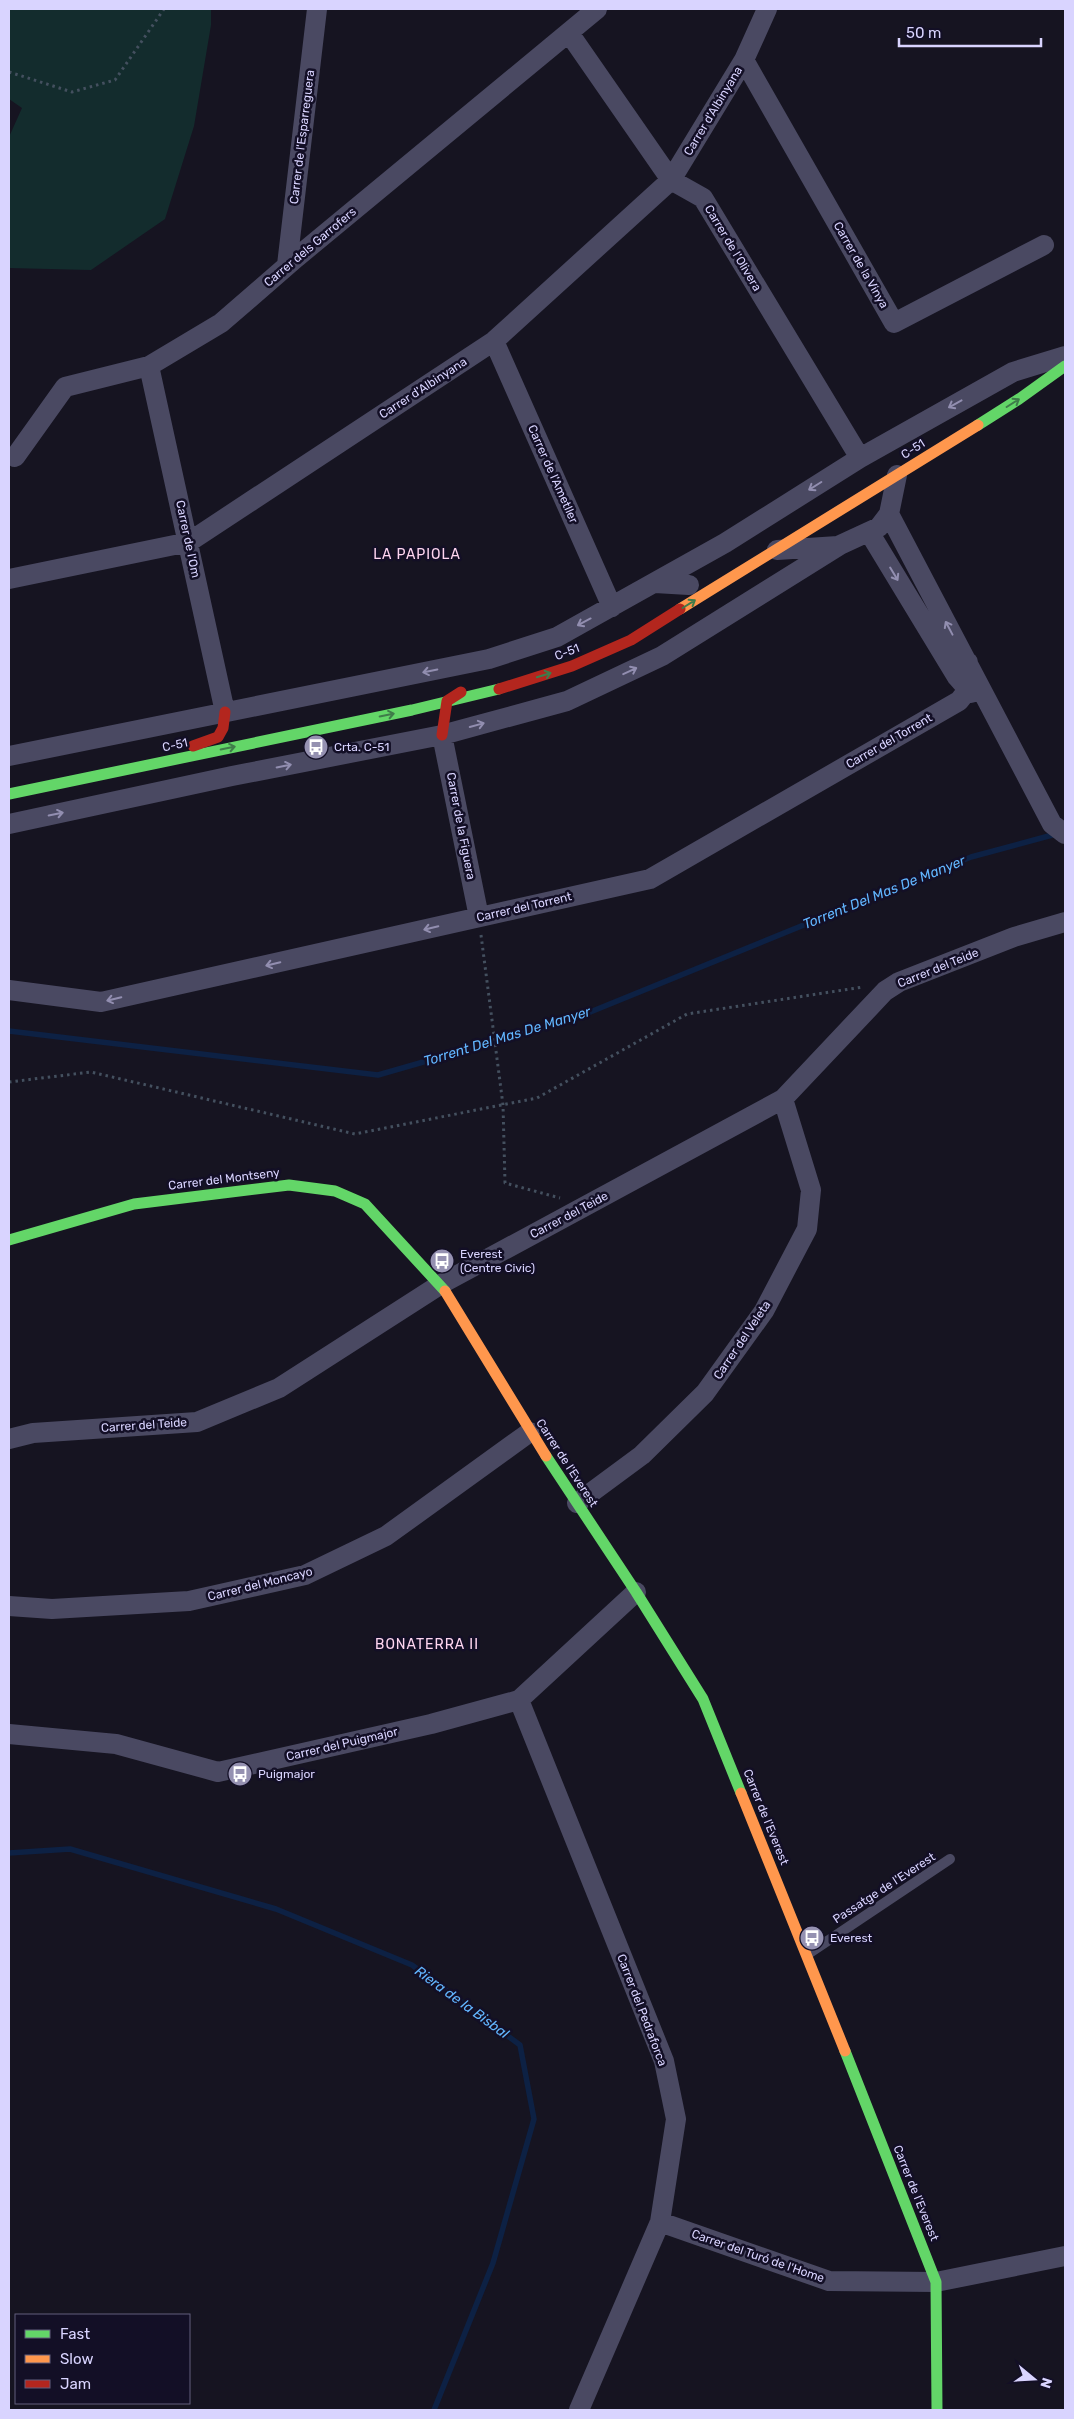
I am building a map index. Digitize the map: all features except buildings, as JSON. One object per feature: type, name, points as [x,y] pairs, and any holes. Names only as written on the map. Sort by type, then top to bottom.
[{"type":"street","name":"Carrer de l'Esparreguera","points":[[287,265],[317,9]]},
{"type":"street","name":"Carrer dels Garrofers","points":[[15,457],[65,387],[150,366],[221,323],[287,265],[597,9]]},
{"type":"street","name":"Carrer d'Albinyana","points":[[9,579],[189,542],[494,341],[671,180],[744,60],[767,9]]},
{"type":"street","name":"Carrer de l'Olivera","points":[[569,33],[671,180],[703,198],[860,458]]},
{"type":"street","name":"Carrer de la Vinya","points":[[744,60],[894,323],[1044,245]]},
{"type":"street","name":"Carrer de l'Ametller","points":[[494,341],[612,607]]},
{"type":"street","points":[[9,756],[228,724],[488,659],[557,637],[725,543],[860,458],[1013,372],[1065,356]]},
{"type":"street","points":[[1018,383],[1065,360]]},
{"type":"street","name":"Carrer de l'Om","points":[[150,366],[228,724]]},
{"type":"street","name":"C-51","points":[[9,794],[447,701],[499,689],[572,666],[631,640],[773,545],[777,539],[848,496],[861,498],[1019,399],[1065,366]]},
{"type":"street","points":[[9,824],[232,776],[442,735],[567,701],[653,660],[840,545],[879,527],[889,514],[897,475]]},
{"type":"street","points":[[861,498],[889,514],[988,702],[1059,829]]},
{"type":"street","points":[[869,532],[956,677],[963,696]]},
{"type":"street","points":[[773,545],[840,545]]},
{"type":"street","points":[[655,583],[688,586]]},
{"type":"street","points":[[442,735],[447,701],[455,694],[470,687],[582,653],[590,646]]},
{"type":"street","points":[[963,696],[968,662]]},
{"type":"street","points":[[963,696],[988,702]]},
{"type":"street","name":"Carrer del Torrent","points":[[9,990],[101,1002],[650,879],[963,696]]},
{"type":"street","points":[[60,783],[87,769],[212,742],[228,724]]},
{"type":"street","name":"C-51","points":[[182,740],[228,724]]},
{"type":"street","name":"Carrer de la Figuera","points":[[442,735],[479,917]]},
{"type":"street","name":"Carrer del Teide","points":[[9,1439],[33,1433],[197,1422],[279,1388],[441,1284],[783,1099],[885,991],[899,982],[1014,938],[1065,922]]},
{"type":"street","name":"Carrer del Veleta","points":[[577,1503],[642,1455],[705,1394],[764,1311],[808,1229],[811,1190],[783,1099]]},
{"type":"street","name":"Carrer del Montseny","points":[[9,1240],[134,1204],[289,1185],[335,1191],[365,1204],[441,1284]]},
{"type":"street","name":"Carrer de l'Everest","points":[[441,1284],[530,1432],[636,1592],[703,1699],[807,1954],[936,2282],[937,2410]]},
{"type":"street","name":"Carrer del Moncayo","points":[[9,1606],[52,1609],[189,1601],[305,1575],[386,1536],[530,1432]]},
{"type":"street","name":"Carrer del Puigmajor","points":[[9,1734],[116,1744],[218,1772],[431,1724],[519,1700],[636,1592]]},
{"type":"street","name":"Carrer del Pedraforca","points":[[519,1700],[664,2061],[676,2119],[660,2222],[583,2409]]},
{"type":"street","name":"Carrer del Turó de l'Home","points":[[660,2222],[829,2281],[936,2282],[1065,2256]]},
{"type":"lane","name":"Passatge de l'Everest","points":[[807,1954],[950,1860]]},
{"type":"path","points":[[9,72],[72,92],[115,80],[164,9]]},
{"type":"path","points":[[479,917],[503,1105],[504,1183],[587,1205]]},
{"type":"path","points":[[9,1082],[90,1072],[354,1134],[537,1098],[687,1014],[899,982]]},
{"type":"green space","points":[[9,9],[211,9],[211,25],[194,126],[165,219],[91,270],[9,268],[9,137],[22,108],[9,99]]},
{"type":"waterway","name":"Torrent Del Mas De Manyer","points":[[9,1031],[378,1075],[573,1019],[971,857],[1056,834]]},
{"type":"waterway","name":"Riera de la Bisbal","points":[[9,1853],[70,1849],[276,1909],[412,1965],[520,2045],[534,2119],[493,2263],[434,2410]]},
{"type":"traffic: fast","points":[[978,425],[1065,366]]},
{"type":"traffic: fast","points":[[9,794],[412,710],[499,689]]},
{"type":"traffic: fast","points":[[9,1240],[134,1204],[289,1185],[335,1191],[365,1204],[445,1291]]},
{"type":"traffic: fast","points":[[546,1456],[636,1592],[703,1699],[741,1793]]},
{"type":"traffic: fast","points":[[845,2051],[936,2282],[937,2410]]},
{"type":"traffic: slow","points":[[680,609],[978,425]]},
{"type":"traffic: slow","points":[[445,1291],[546,1456]]},
{"type":"traffic: slow","points":[[741,1793],[845,2051]]},
{"type":"traffic: jam","points":[[499,689],[572,666],[631,640],[680,609]]},
{"type":"traffic: jam","points":[[442,735],[447,701],[461,692]]},
{"type":"traffic: jam","points":[[193,746],[218,737],[223,728],[225,712]]},
{"type":"place","name":"Crta. C-51","points":[[316,747]]},
{"type":"place","name":"Everest (Centre Civic)","points":[[442,1261]]},
{"type":"place","name":"Puigmajor","points":[[240,1774]]},
{"type":"place","name":"Everest","points":[[812,1938]]},
{"type":"district","name":"LA PAPIOLA","points":[[417,554]]},
{"type":"district","name":"BONATERRA II","points":[[427,1644]]}]
